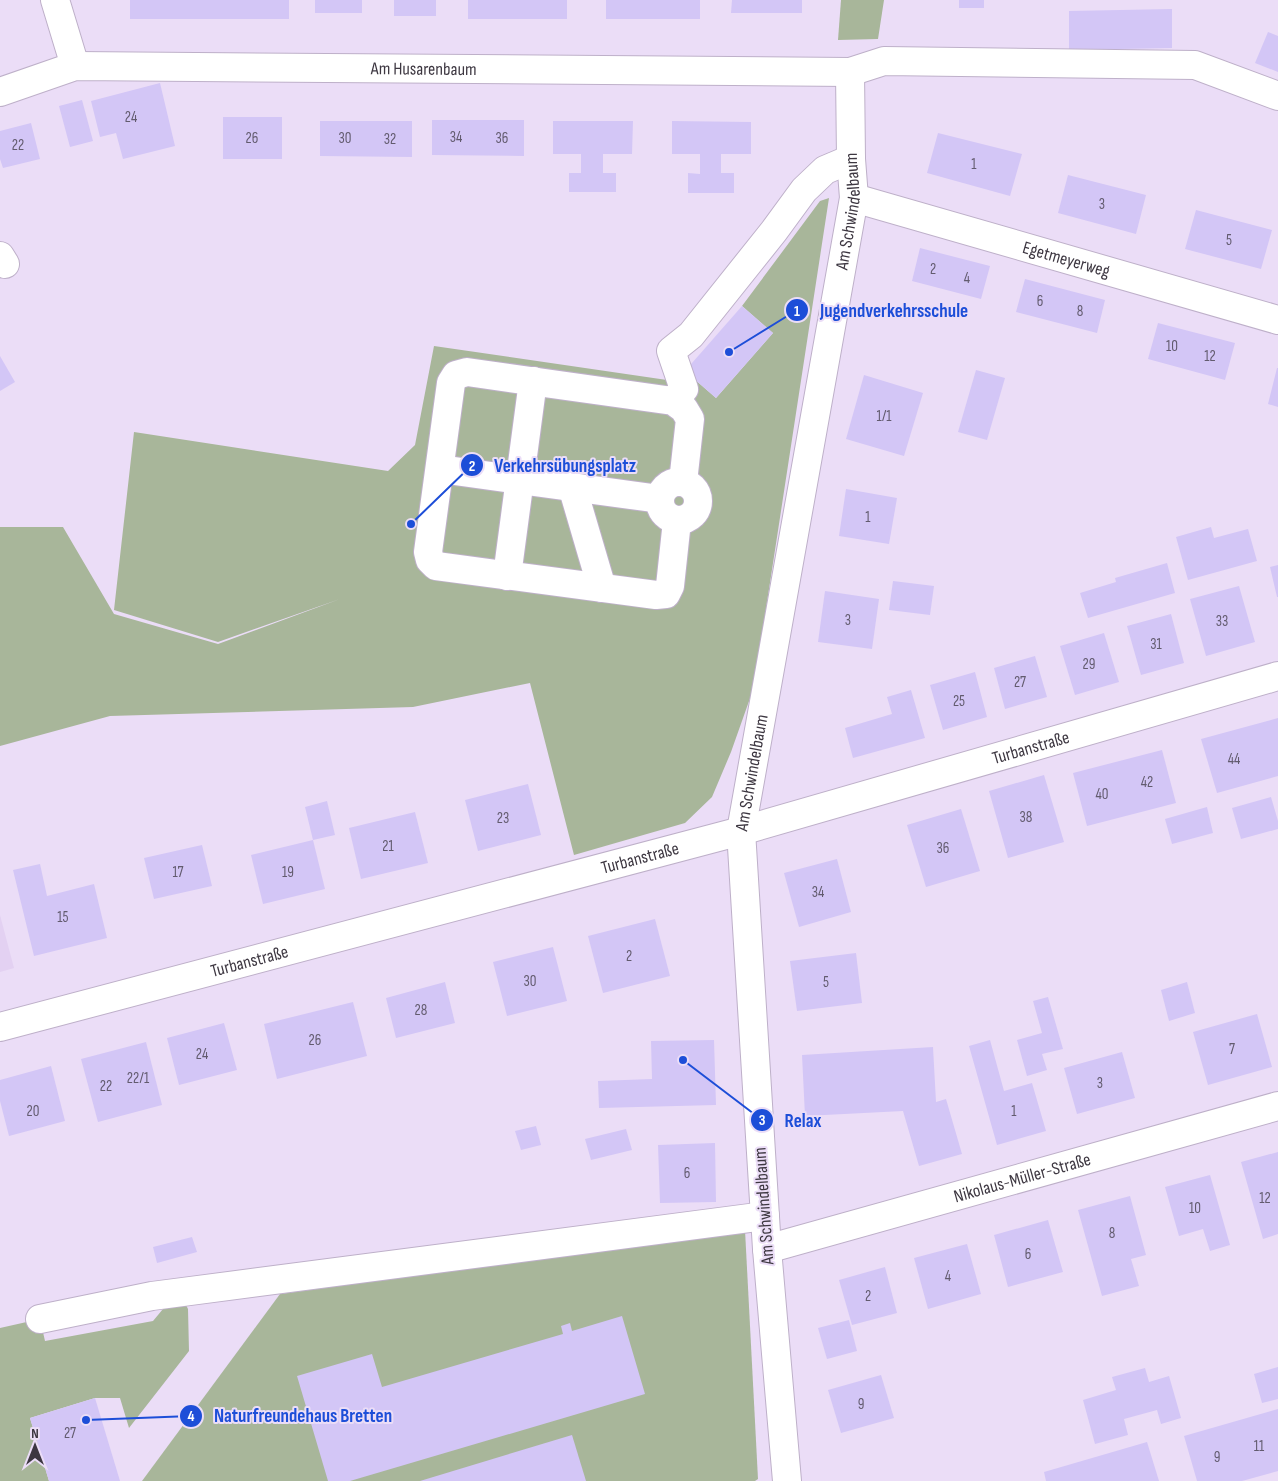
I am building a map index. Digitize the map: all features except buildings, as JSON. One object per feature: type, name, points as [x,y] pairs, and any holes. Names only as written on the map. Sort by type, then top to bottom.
[{"type":"street","points":[[55,0],[75,66]]},
{"type":"street","name":"Am Husarenbaum","points":[[0,92],[75,66],[850,72],[884,62],[1196,65],[1278,96]]},
{"type":"street","name":"Am Schwindelbaum","points":[[787,1481],[766,1249],[741,830],[854,198],[851,159],[850,72]]},
{"type":"street","points":[[673,401],[684,388],[671,351],[691,335],[774,231],[804,190],[825,170],[851,159]]},
{"type":"street","name":"Egetmeyerweg","points":[[854,198],[1278,320]]},
{"type":"street","points":[[677,521],[670,586],[666,594],[656,595],[436,566],[430,560],[428,552],[451,383],[456,376],[467,372],[673,401],[684,409],[690,419],[683,482]]},
{"type":"street","points":[[507,576],[533,381]]},
{"type":"street","points":[[440,468],[660,499]]},
{"type":"street","points":[[683,482],[694,489],[698,495],[698,505],[696,511],[689,518],[677,521],[665,515],[660,499],[666,487],[672,483],[683,482]]},
{"type":"street","points":[[572,486],[602,588]]},
{"type":"street","name":"Turbanstraße","points":[[0,1027],[741,830],[1278,676]]},
{"type":"street","name":"Nikolaus-Müller-Straße","points":[[766,1249],[1278,1106]]},
{"type":"street","points":[[40,1319],[152,1296],[765,1216]]},
{"type":"shaded area","points":[[0,915],[14,968],[0,972]]},
{"type":"green space","points":[[841,0],[884,0],[878,39],[838,40]]},
{"type":"green space","points":[[829,198],[754,687],[731,752],[712,797],[685,823],[574,855],[530,683],[413,707],[110,716],[0,746],[0,527],[63,527],[114,614],[218,644],[340,599],[218,642],[114,610],[134,432],[388,471],[415,445],[434,346],[667,380],[685,371],[716,398],[773,333],[742,306],[820,201]]},
{"type":"green space","points":[[745,1230],[758,1479],[755,1481],[142,1481],[280,1294]]},
{"type":"green space","points":[[168,1303],[186,1305],[188,1309],[189,1351],[129,1428],[120,1398],[95,1398],[30,1418],[49,1481],[0,1481],[0,1328],[40,1319],[45,1341],[153,1321]]},
{"type":"place","name":"Jugendverkehrsschule","points":[[729,352]]},
{"type":"place","name":"Verkehrsübungsplatz","points":[[411,524]]},
{"type":"place","name":"Relax","points":[[683,1060]]},
{"type":"place","name":"Naturfreundehaus Bretten","points":[[86,1420]]}]
